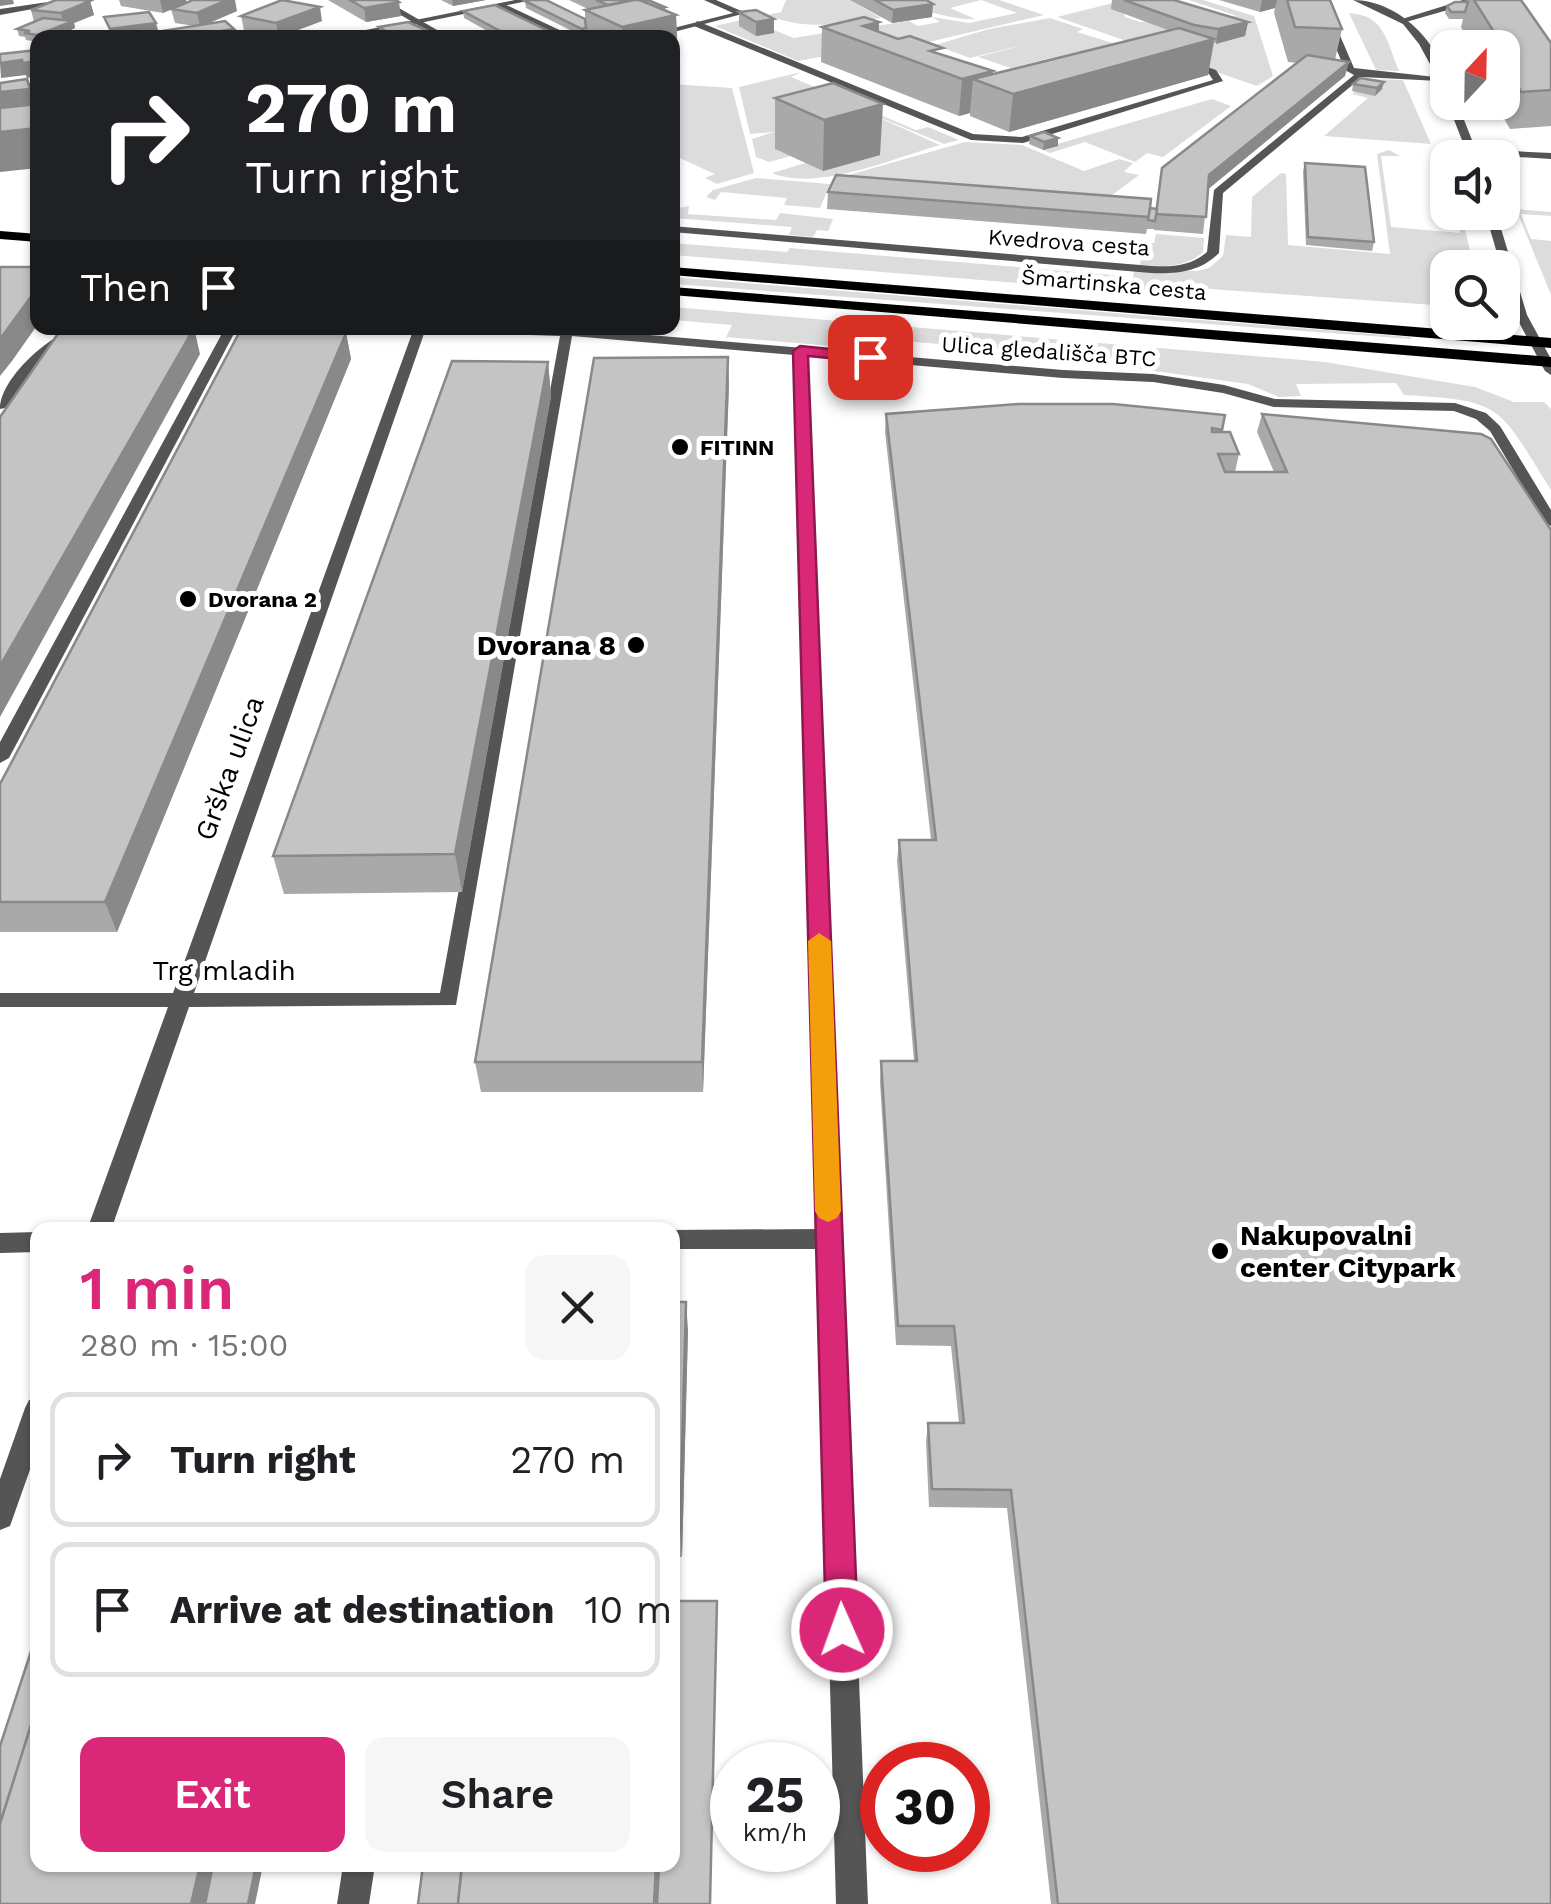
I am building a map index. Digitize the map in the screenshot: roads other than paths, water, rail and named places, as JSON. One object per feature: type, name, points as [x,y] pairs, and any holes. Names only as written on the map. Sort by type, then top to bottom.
[{"type":"main road","points":[[0,235],[30,237]]},
{"type":"main road","name":"Šmartinska cesta","points":[[680,272],[1544,343]]},
{"type":"main road","name":"Šmartinska cesta","points":[[680,292],[1549,365]]},
{"type":"street","points":[[0,12],[78,0]]},
{"type":"street","points":[[378,0],[433,30]]},
{"type":"street","points":[[371,30],[528,0]]},
{"type":"street","points":[[672,30],[742,13],[708,0]]},
{"type":"street","points":[[1293,0],[1326,12],[1350,70],[1360,74],[1430,78]]},
{"type":"street","points":[[1357,0],[1406,19],[1465,2],[1506,5]]},
{"type":"street","points":[[503,3],[554,30]]},
{"type":"street","points":[[1406,19],[1430,61]]},
{"type":"street","points":[[698,24],[971,138],[997,142],[1024,140],[1218,80],[1210,70],[1172,58]]},
{"type":"street","name":"Kvedrova cesta","points":[[680,230],[1137,268],[1187,268],[1204,262],[1214,253],[1218,192],[1360,74]]},
{"type":"street","points":[[0,90],[30,86]]},
{"type":"street","points":[[1520,155],[1551,156]]},
{"type":"street","points":[[1495,230],[1521,315],[1544,343],[1549,365]]},
{"type":"street","points":[[0,406],[46,347],[66,335]]},
{"type":"street","points":[[0,758],[227,335]]},
{"type":"street","name":"Grška ulica","points":[[102,1222],[418,335]]},
{"type":"street","name":"Trg mladih","points":[[0,1000],[448,1000],[566,335]]},
{"type":"street","name":"Ulica gledališča BTC","points":[[604,335],[800,351],[1035,377],[1182,382],[1274,403],[1423,404],[1469,411],[1495,429],[1551,522]]},
{"type":"street","points":[[800,351],[852,1904]]},
{"type":"street","points":[[680,1239],[829,1239]]},
{"type":"street","points":[[0,1243],[30,1242]]},
{"type":"street","points":[[0,1517],[30,1431]]},
{"type":"street","points":[[353,1904],[358,1872]]},
{"type":"place","name":"FITINN","points":[[680,447]]},
{"type":"place","name":"Dvorana 2","points":[[188,599]]},
{"type":"place","name":"Dvorana 8","points":[[636,645]]},
{"type":"place","name":"Nakupovalni center Citypark","points":[[1220,1251]]}]
